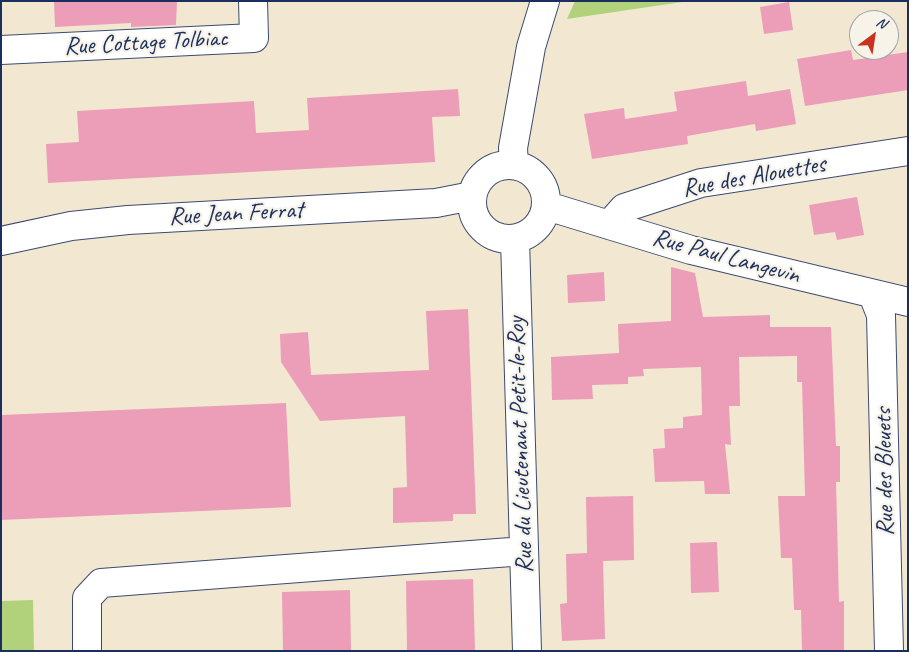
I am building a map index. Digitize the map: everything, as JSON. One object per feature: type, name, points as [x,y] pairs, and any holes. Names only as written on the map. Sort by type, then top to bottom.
[{"type":"street","name":"Rue Cottage Tolbiac","points":[[1,50],[254,38],[253,1]]},
{"type":"street","points":[[514,165],[513,148],[531,47],[545,1]]},
{"type":"street","name":"Rue des Alouettes","points":[[609,225],[624,208],[701,183],[908,151]]},
{"type":"street","points":[[502,165],[514,165],[525,168],[542,184],[547,206],[544,218],[526,236],[515,239],[492,236],[483,229],[472,208],[472,196],[476,185],[487,173],[502,165]]},
{"type":"street","name":"Rue Jean Ferrat","points":[[1,241],[71,226],[128,220],[436,203],[472,196]]},
{"type":"street","name":"Rue Paul Langevin","points":[[547,206],[691,250],[908,302]]},
{"type":"street","name":"Rue du Lieutenant Petit-le-Roy","points":[[515,239],[527,651]]},
{"type":"street","name":"Rue des Bleuets","points":[[873,295],[881,315],[889,651]]},
{"type":"street","points":[[86,651],[87,598],[102,583],[524,551]]},
{"type":"green space","points":[[575,1],[689,1],[567,19]]},
{"type":"green space","points":[[33,600],[34,651],[1,651],[1,601]]},
{"type":"building","points":[[54,1],[177,1],[176,25],[131,27],[131,23],[55,27]]},
{"type":"building","points":[[789,2],[793,30],[764,34],[760,7]]},
{"type":"building","points":[[849,50],[849,60],[899,60],[899,53],[908,52],[908,90],[805,106],[797,59]]},
{"type":"building","points":[[746,81],[748,96],[790,89],[796,124],[756,131],[755,124],[687,136],[688,144],[592,159],[584,114],[624,108],[625,119],[677,111],[674,92]]},
{"type":"building","points":[[458,89],[460,116],[432,117],[435,162],[48,183],[46,144],[79,142],[77,111],[254,101],[256,133],[309,130],[307,98]]},
{"type":"building","points":[[857,197],[864,235],[837,240],[835,232],[814,235],[809,205]]},
{"type":"building","points":[[671,267],[695,273],[703,317],[770,315],[770,327],[831,327],[836,446],[840,446],[840,482],[836,482],[839,602],[844,601],[844,651],[802,651],[801,610],[794,610],[792,558],[781,558],[778,496],[805,496],[802,382],[797,382],[797,356],[739,357],[740,406],[729,406],[731,445],[725,444],[730,494],[705,494],[704,481],[655,482],[653,449],[665,448],[664,429],[683,428],[683,417],[702,415],[701,367],[643,369],[644,376],[628,377],[628,384],[592,385],[593,399],[552,400],[551,357],[619,353],[618,324],[671,321]]},
{"type":"building","points":[[604,272],[605,301],[568,303],[567,275]]},
{"type":"building","points":[[468,309],[476,514],[453,514],[453,521],[393,523],[393,488],[407,487],[405,416],[320,421],[281,362],[280,334],[308,332],[311,375],[429,370],[426,311]]},
{"type":"building","points":[[286,403],[291,507],[1,520],[1,415]]},
{"type":"building","points":[[633,496],[634,560],[603,561],[605,639],[562,641],[560,604],[567,603],[566,554],[587,553],[586,497]]},
{"type":"building","points":[[717,542],[719,592],[691,593],[690,543]]},
{"type":"building","points":[[473,579],[475,651],[407,651],[406,581]]},
{"type":"building","points":[[350,590],[351,651],[283,651],[282,592]]}]
